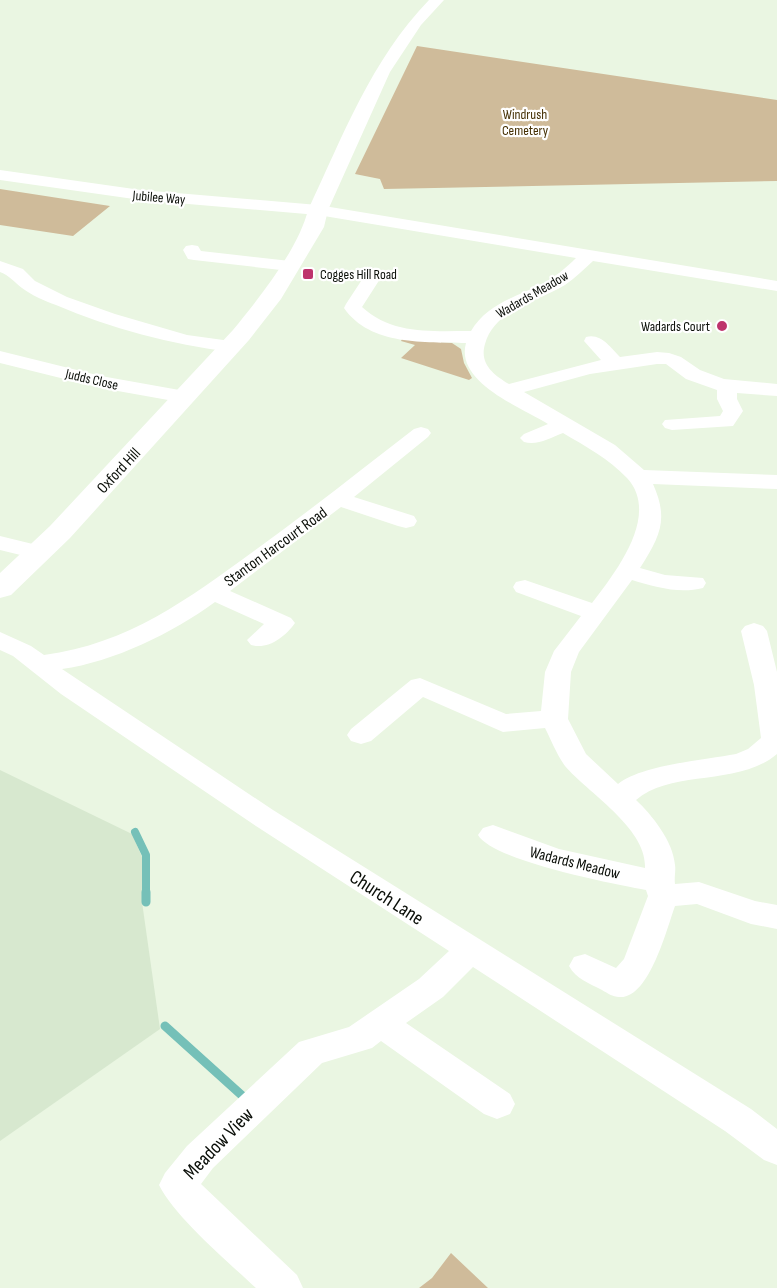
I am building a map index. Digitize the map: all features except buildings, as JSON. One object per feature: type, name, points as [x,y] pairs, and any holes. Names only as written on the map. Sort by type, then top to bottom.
[{"type":"main road","name":"Oxford Hill","points":[[0,589],[60,532],[231,346],[270,299],[314,227],[318,210],[395,49],[437,0]]},
{"type":"street","name":"Jubilee Way","points":[[0,175],[117,192],[318,210]]},
{"type":"street","points":[[318,210],[777,286]]},
{"type":"street","points":[[192,250],[194,255],[290,266]]},
{"type":"street","name":"Wadards Meadow","points":[[477,337],[489,319],[501,309],[558,282],[590,254]]},
{"type":"street","points":[[0,266],[17,273],[29,285],[61,301],[108,318],[185,340],[231,346]]},
{"type":"street","points":[[389,292],[370,283],[356,300],[354,308],[359,315],[376,326],[397,333],[477,337],[473,350],[474,362],[480,372],[507,392],[566,424],[607,450],[639,477],[651,512],[649,529],[626,571],[597,613],[579,633],[562,662],[554,695],[554,719],[575,759],[637,818],[654,845],[660,863],[661,889],[638,965],[620,985],[585,966]]},
{"type":"street","points":[[593,341],[616,364]]},
{"type":"street","name":"Judds Close","points":[[0,357],[101,382],[185,397]]},
{"type":"street","points":[[507,392],[544,379],[616,364],[668,358],[704,380],[727,386],[777,390]]},
{"type":"street","points":[[672,424],[726,422],[733,411],[727,399],[727,386]]},
{"type":"street","points":[[531,438],[566,424]]},
{"type":"street","name":"Stanton Harcourt Road","points":[[36,664],[75,659],[158,628],[192,608],[338,499],[421,433]]},
{"type":"street","points":[[639,477],[726,482],[777,482]]},
{"type":"street","name":"Stanton Harcourt Road","points":[[338,499],[406,522]]},
{"type":"street","points":[[0,543],[37,552]]},
{"type":"street","points":[[626,571],[663,582],[694,583]]},
{"type":"street","points":[[525,587],[597,613]]},
{"type":"street","name":"Stanton Harcourt Road","points":[[212,592],[282,623],[260,640]]},
{"type":"street","points":[[618,799],[635,785],[648,780],[742,762],[758,755],[776,742],[767,685],[754,631]]},
{"type":"street","name":"Church Lane","points":[[0,640],[22,651],[36,664],[263,817],[738,1120],[777,1149]]},
{"type":"street","points":[[361,735],[410,679],[503,723],[554,719]]},
{"type":"street","name":"Wadards Meadow","points":[[494,835],[520,848],[548,857],[661,889],[699,893],[751,912],[777,917]]},
{"type":"street","name":"Meadow View","points":[[283,1288],[223,1232],[178,1185],[200,1156],[311,1052],[360,1038],[431,988],[471,950]]},
{"type":"street","points":[[380,1023],[497,1104]]},
{"type":"shaded area","points":[[0,770],[132,834],[142,857],[142,902],[160,1029],[0,1141]]},
{"type":"green space","name":"Windrush Cemetery","points":[[417,46],[777,100],[777,181],[384,189],[380,179],[355,174]]},
{"type":"green space","points":[[0,189],[110,206],[73,236],[0,225]]},
{"type":"green space","points":[[402,339],[452,343],[461,349],[464,363],[472,378],[469,380],[401,358],[415,345],[401,341]]},
{"type":"green space","points":[[451,1253],[488,1288],[419,1288],[432,1278]]},
{"type":"waterway","points":[[135,832],[146,855],[146,902]]},
{"type":"waterway","points":[[165,1026],[247,1100]]},
{"type":"place","name":"Cogges Hill Road","points":[[308,274]]},
{"type":"place","name":"Wadards Court","points":[[722,326]]}]
